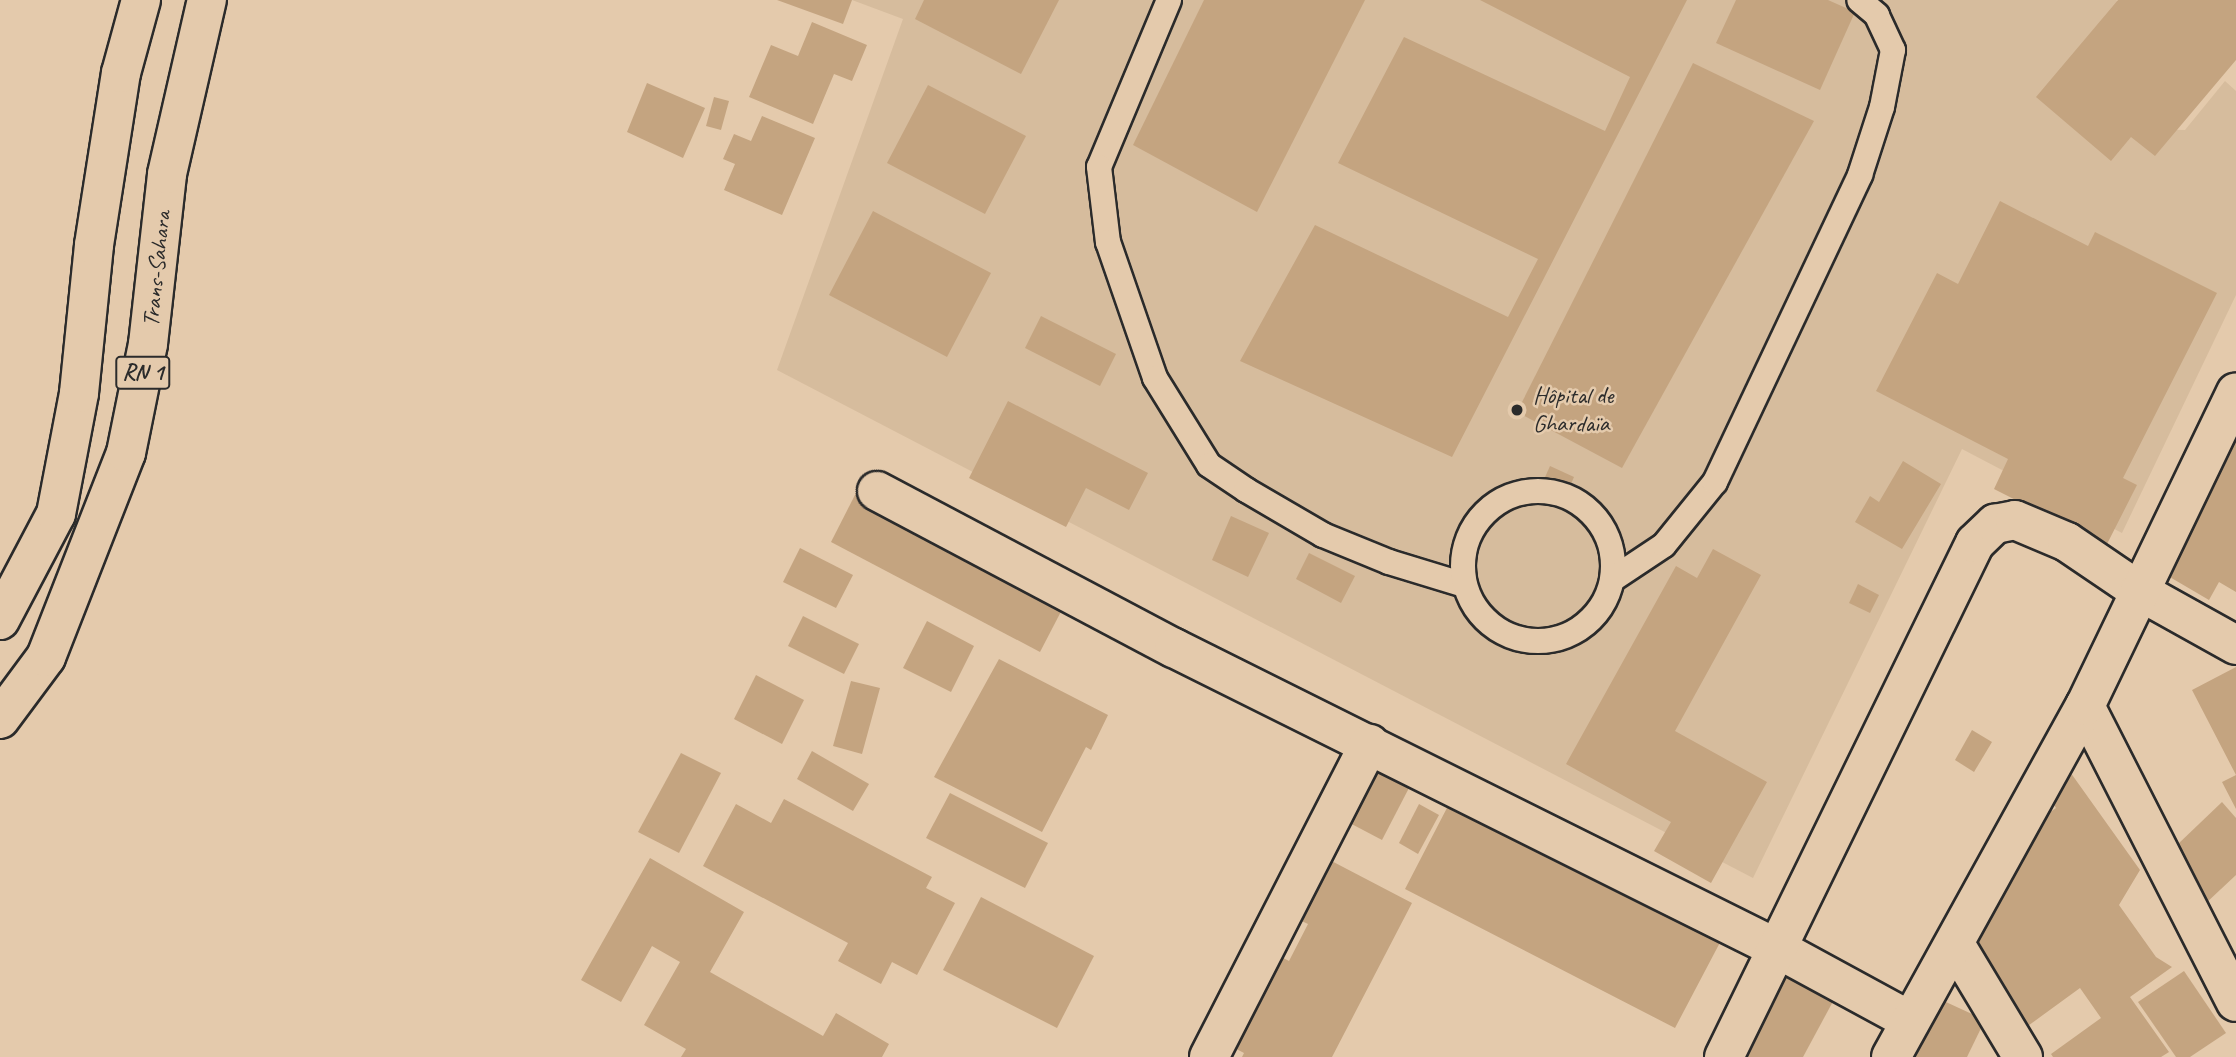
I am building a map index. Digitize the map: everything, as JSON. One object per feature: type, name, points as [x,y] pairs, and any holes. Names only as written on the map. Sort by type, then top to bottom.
[{"type":"main road","name":"RN 1","points":[[0,620],[56,514],[79,393],[94,245],[121,73],[141,0]]},
{"type":"main road","name":"Trans-Sahara","points":[[0,719],[46,657],[126,453],[148,344],[167,174],[207,0]]},
{"type":"main road","points":[[1891,1057],[1909,1020],[1955,944],[2085,706],[2236,392]]},
{"type":"main road","points":[[877,491],[1174,648],[1778,949],[1909,1020]]},
{"type":"main road","points":[[1724,1057],[1975,543],[1984,534],[2002,521],[2015,520],[2032,525],[2067,542],[2139,591],[2236,645]]},
{"type":"main road","points":[[2085,706],[2236,1002]]},
{"type":"main road","points":[[1209,1057],[1368,744]]},
{"type":"main road","points":[[1955,944],[2023,1057]]},
{"type":"lane","points":[[1169,0],[1099,167],[1108,242],[1155,378],[1209,465],[1246,490],[1324,535],[1389,562],[1464,585]]},
{"type":"lane","points":[[1613,579],[1664,545],[1714,482],[1860,175],[1882,107],[1893,50],[1877,15],[1859,0]]},
{"type":"lane","points":[[1549,490],[1576,499],[1602,524],[1611,545],[1613,579],[1607,598],[1588,622],[1560,639],[1535,642],[1508,636],[1491,626],[1474,607],[1464,585],[1465,541],[1494,503],[1512,494],[1549,490]]},
{"type":"shaded area","name":"Hôpital de Ghardaïa","points":[[852,0],[2116,0],[2127,6],[2144,129],[2185,130],[2225,81],[2236,91],[2236,295],[2122,533],[1962,449],[1753,878],[777,370],[903,19]]},
{"type":"building","points":[[777,0],[852,0],[843,24]]},
{"type":"building","points":[[924,0],[1059,0],[1021,74],[915,19]]},
{"type":"building","points":[[1204,0],[1365,0],[1257,212],[1133,145]]},
{"type":"building","points":[[1480,0],[1687,0],[1452,457],[1240,361],[1315,225],[1508,317],[1538,259],[1338,163],[1404,37],[1605,131],[1630,77]]},
{"type":"building","points":[[1736,0],[1828,0],[1855,12],[1820,90],[1716,43]]},
{"type":"building","points":[[2118,0],[2236,0],[2236,60],[2155,156],[2131,137],[2111,161],[2036,97]]},
{"type":"building","points":[[812,22],[867,45],[852,81],[834,74],[813,124],[749,97],[771,45],[798,56]]},
{"type":"building","points":[[1693,63],[1814,121],[1622,468],[1517,412]]},
{"type":"building","points":[[647,83],[705,108],[683,158],[627,132]]},
{"type":"building","points":[[928,85],[1026,136],[985,214],[887,163]]},
{"type":"building","points":[[714,97],[729,101],[721,130],[706,126]]},
{"type":"building","points":[[762,116],[815,138],[782,215],[724,190],[735,164],[723,159],[734,134],[751,141]]},
{"type":"building","points":[[2000,201],[2088,246],[2095,232],[2217,293],[2123,478],[2137,485],[2106,546],[1994,489],[2008,459],[1876,391],[1937,273],[1958,284]]},
{"type":"building","points":[[873,211],[991,273],[947,357],[829,295]]},
{"type":"building","points":[[1041,316],[1116,354],[1100,386],[1025,348]]},
{"type":"building","points":[[2236,394],[2236,592],[2219,582],[2209,600],[2139,559]]},
{"type":"building","points":[[1008,401],[1148,473],[1129,510],[1086,488],[1066,527],[969,478]]},
{"type":"building","points":[[1903,461],[1941,484],[1902,549],[1855,522],[1870,496],[1879,502]]},
{"type":"building","points":[[1550,466],[1574,477],[1562,504],[1538,493]]},
{"type":"building","points":[[857,491],[1067,600],[1040,652],[831,542]]},
{"type":"building","points":[[1231,516],[1269,533],[1248,577],[1212,560]]},
{"type":"building","points":[[800,548],[853,575],[836,608],[783,582]]},
{"type":"building","points":[[1713,549],[1761,575],[1675,731],[1767,782],[1711,883],[1654,851],[1671,822],[1566,764],[1676,566],[1697,578]]},
{"type":"building","points":[[1309,553],[1355,576],[1341,603],[1296,579]]},
{"type":"building","points":[[1858,584],[1879,595],[1870,613],[1849,603]]},
{"type":"building","points":[[803,616],[859,644],[844,674],[788,646]]},
{"type":"building","points":[[927,621],[974,646],[951,692],[903,668]]},
{"type":"building","points":[[999,659],[1108,715],[1091,750],[1086,747],[1042,832],[934,777]]},
{"type":"building","points":[[2236,667],[2236,775],[2192,690]]},
{"type":"building","points":[[756,675],[804,700],[782,744],[734,719]]},
{"type":"building","points":[[851,681],[880,688],[862,754],[833,746]]},
{"type":"building","points":[[1972,730],[1992,742],[1974,772],[1955,760]]},
{"type":"building","points":[[2053,748],[2140,870],[2119,905],[2156,957],[2172,967],[2130,997],[2169,1052],[2161,1057],[2053,1057],[2051,1054],[2101,1018],[2080,988],[2010,1039],[1949,953],[1982,930],[1958,897],[2007,814],[2029,827],[2056,808],[2035,778]]},
{"type":"building","points":[[812,751],[869,784],[853,811],[797,779]]},
{"type":"building","points":[[681,753],[721,773],[679,853],[638,832]]},
{"type":"building","points":[[1372,767],[1410,786],[1382,840],[1344,820]]},
{"type":"building","points":[[2236,775],[2236,809],[2222,782]]},
{"type":"building","points":[[950,793],[1048,843],[1025,888],[926,838]]},
{"type":"building","points":[[784,799],[932,877],[926,888],[955,903],[917,975],[892,962],[881,984],[838,961],[848,943],[703,866],[736,804],[771,823]]},
{"type":"building","points":[[2222,802],[2236,818],[2236,875],[2205,904],[2155,866]]},
{"type":"building","points":[[1419,804],[1439,815],[1418,854],[1399,843]]},
{"type":"building","points":[[1449,804],[1644,904],[1649,894],[1725,933],[1675,1028],[1405,889]]},
{"type":"building","points":[[1322,856],[1412,903],[1332,1057],[1242,1057],[1244,1053],[1225,1043],[1272,952],[1289,961],[1308,924],[1291,916]]},
{"type":"building","points":[[650,858],[744,912],[710,972],[823,1036],[836,1013],[889,1044],[882,1057],[681,1057],[686,1049],[644,1025],[680,962],[652,946],[621,1002],[581,980]]},
{"type":"building","points":[[981,897],[1094,956],[1057,1028],[943,970]]},
{"type":"building","points":[[1769,958],[1837,994],[1803,1057],[1716,1057]]},
{"type":"building","points":[[2184,971],[2226,1033],[2190,1057],[2176,1057],[2138,1002]]},
{"type":"building","points":[[1909,985],[1985,1020],[1967,1057],[1875,1057]]},
{"type":"place","name":"Hôpital de Ghardaïa","points":[[1517,410]]}]
